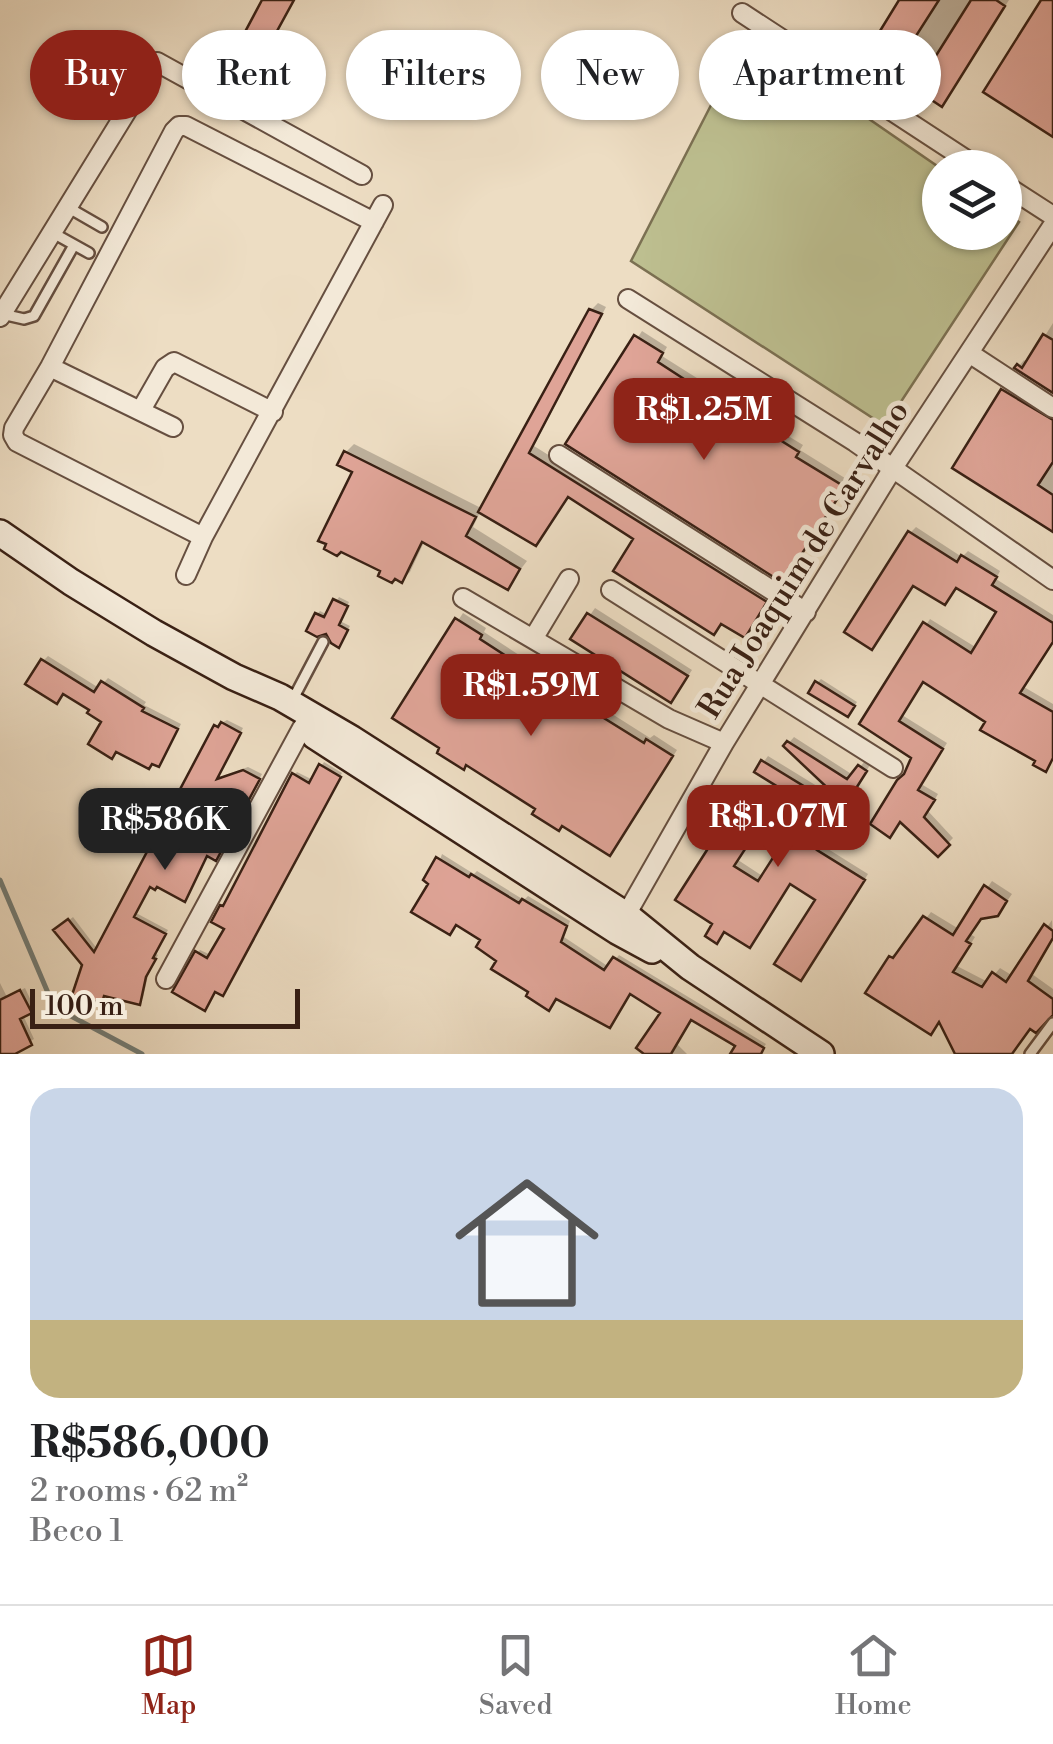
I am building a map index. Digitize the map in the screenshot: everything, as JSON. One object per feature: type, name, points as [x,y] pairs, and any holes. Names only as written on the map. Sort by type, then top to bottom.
[{"type":"main road","points":[[0,533],[71,582],[234,677],[290,703],[352,739],[821,1054]]},
{"type":"main road","points":[[234,677],[275,711],[622,923]]},
{"type":"street","points":[[742,12],[951,150]]},
{"type":"street","points":[[1,315],[157,62],[362,175]]},
{"type":"street","points":[[186,575],[379,214],[182,126],[174,131],[110,232],[89,253],[50,368],[13,435],[17,442],[203,538]]},
{"type":"street","points":[[1022,196],[1053,216]]},
{"type":"street","name":"Rua Joaquim de Carvalho","points":[[622,923],[724,743],[893,468],[969,353],[1046,250],[1053,226]]},
{"type":"street","points":[[628,299],[893,468],[1053,580]]},
{"type":"street","points":[[969,353],[1053,408]]},
{"type":"street","points":[[141,410],[165,368],[174,362],[272,412]]},
{"type":"street","points":[[50,368],[173,427]]},
{"type":"street","points":[[559,455],[806,612]]},
{"type":"street","points":[[534,639],[569,579]]},
{"type":"street","points":[[611,590],[893,768]]},
{"type":"street","points":[[464,598],[669,719],[724,743]]},
{"type":"street","points":[[166,979],[302,728]]},
{"type":"lane","points":[[69,208],[110,232]]},
{"type":"lane","points":[[1,315],[24,319],[34,316],[89,253],[54,233]]},
{"type":"lane","points":[[290,703],[324,642]]},
{"type":"lane","points":[[1030,1054],[1053,1023]]},
{"type":"green space","points":[[703,120],[870,120],[922,156],[922,250],[1001,250],[885,426],[631,261]]},
{"type":"building","points":[[262,0],[294,0],[278,30],[246,30]]},
{"type":"building","points":[[899,0],[939,0],[920,30],[881,30]]},
{"type":"building","points":[[971,0],[996,0],[1005,6],[942,107],[941,48]]},
{"type":"building","points":[[1041,0],[1053,0],[1053,137],[983,92]]},
{"type":"building","points":[[589,309],[602,314],[529,453],[767,602],[745,638],[721,624],[714,635],[613,571],[633,539],[568,497],[536,546],[478,512]]},
{"type":"building","points":[[1043,334],[1053,340],[1053,393],[1014,368],[1017,364],[1022,368]]},
{"type":"building","points":[[634,335],[663,353],[658,362],[704,392],[701,396],[769,440],[772,435],[799,452],[796,457],[845,487],[783,583],[565,444]]},
{"type":"building","points":[[1001,389],[1053,420],[1053,462],[1038,485],[1053,495],[1053,532],[952,468]]},
{"type":"building","points":[[344,451],[476,517],[466,536],[520,569],[508,590],[422,542],[402,583],[378,576],[380,571],[341,552],[337,556],[324,549],[326,544],[318,541],[352,472],[337,465]]},
{"type":"building","points":[[908,531],[957,562],[961,555],[997,577],[992,585],[1053,623],[1053,642],[1020,693],[1053,712],[1053,758],[1046,772],[1033,765],[1035,761],[980,730],[985,722],[923,682],[899,721],[943,749],[918,790],[935,800],[924,817],[950,845],[938,857],[900,822],[890,838],[870,824],[911,758],[859,724],[923,622],[971,653],[996,612],[956,588],[945,605],[913,586],[872,650],[844,632]]},
{"type":"building","points":[[333,599],[348,606],[339,625],[348,630],[339,648],[326,634],[317,637],[306,631],[315,613],[324,617]]},
{"type":"building","points":[[587,613],[688,676],[671,703],[570,639]]},
{"type":"building","points":[[455,618],[548,683],[550,678],[578,695],[575,700],[644,743],[646,739],[673,756],[610,856],[562,826],[559,831],[532,814],[535,809],[466,765],[464,770],[437,753],[439,748],[392,718]]},
{"type":"building","points":[[41,659],[94,692],[101,681],[144,708],[142,711],[178,729],[159,767],[152,764],[149,769],[116,752],[112,759],[88,744],[101,722],[87,713],[89,710],[63,694],[57,704],[25,684]]},
{"type":"building","points":[[815,681],[855,706],[848,717],[808,693]]},
{"type":"building","points":[[221,722],[241,733],[217,779],[243,770],[260,779],[216,861],[207,856],[185,902],[150,887],[134,917],[166,934],[146,977],[140,1005],[104,996],[102,1003],[72,995],[82,965],[53,930],[68,919],[94,952],[214,725],[218,727]]},
{"type":"building","points":[[787,741],[847,779],[858,765],[867,771],[817,850],[865,880],[801,981],[774,964],[815,900],[790,884],[750,948],[724,932],[717,944],[705,936],[712,924],[675,900],[739,800],[766,817],[734,866],[758,881],[807,805],[754,772],[761,760],[830,802],[835,795],[783,746]]},
{"type":"building","points":[[319,764],[341,777],[223,996],[215,992],[205,1011],[172,992],[195,951],[207,958],[224,929],[211,922],[292,773],[309,783]]},
{"type":"building","points":[[436,857],[567,926],[561,942],[604,970],[613,957],[764,1048],[761,1054],[730,1054],[735,1046],[691,1020],[671,1054],[644,1054],[636,1048],[660,1013],[630,994],[610,1028],[556,999],[549,1011],[526,996],[528,992],[491,969],[496,961],[476,947],[480,940],[456,925],[450,935],[411,912],[428,884],[423,880]]},
{"type":"building","points":[[984,885],[1007,901],[998,916],[981,919],[953,972],[982,987],[992,972],[1006,982],[1044,924],[1053,931],[1053,938],[1028,981],[1053,999],[1053,1015],[1036,1033],[1030,1029],[1012,1054],[955,1054],[939,1022],[931,1035],[865,993],[889,956],[893,958],[923,916],[953,935]]},
{"type":"building","points":[[20,990],[32,1013],[20,1019],[32,1045],[15,1054],[0,1054],[0,1000]]},
{"type":"waterway","points":[[0,880],[54,1007],[142,1054]]}]
